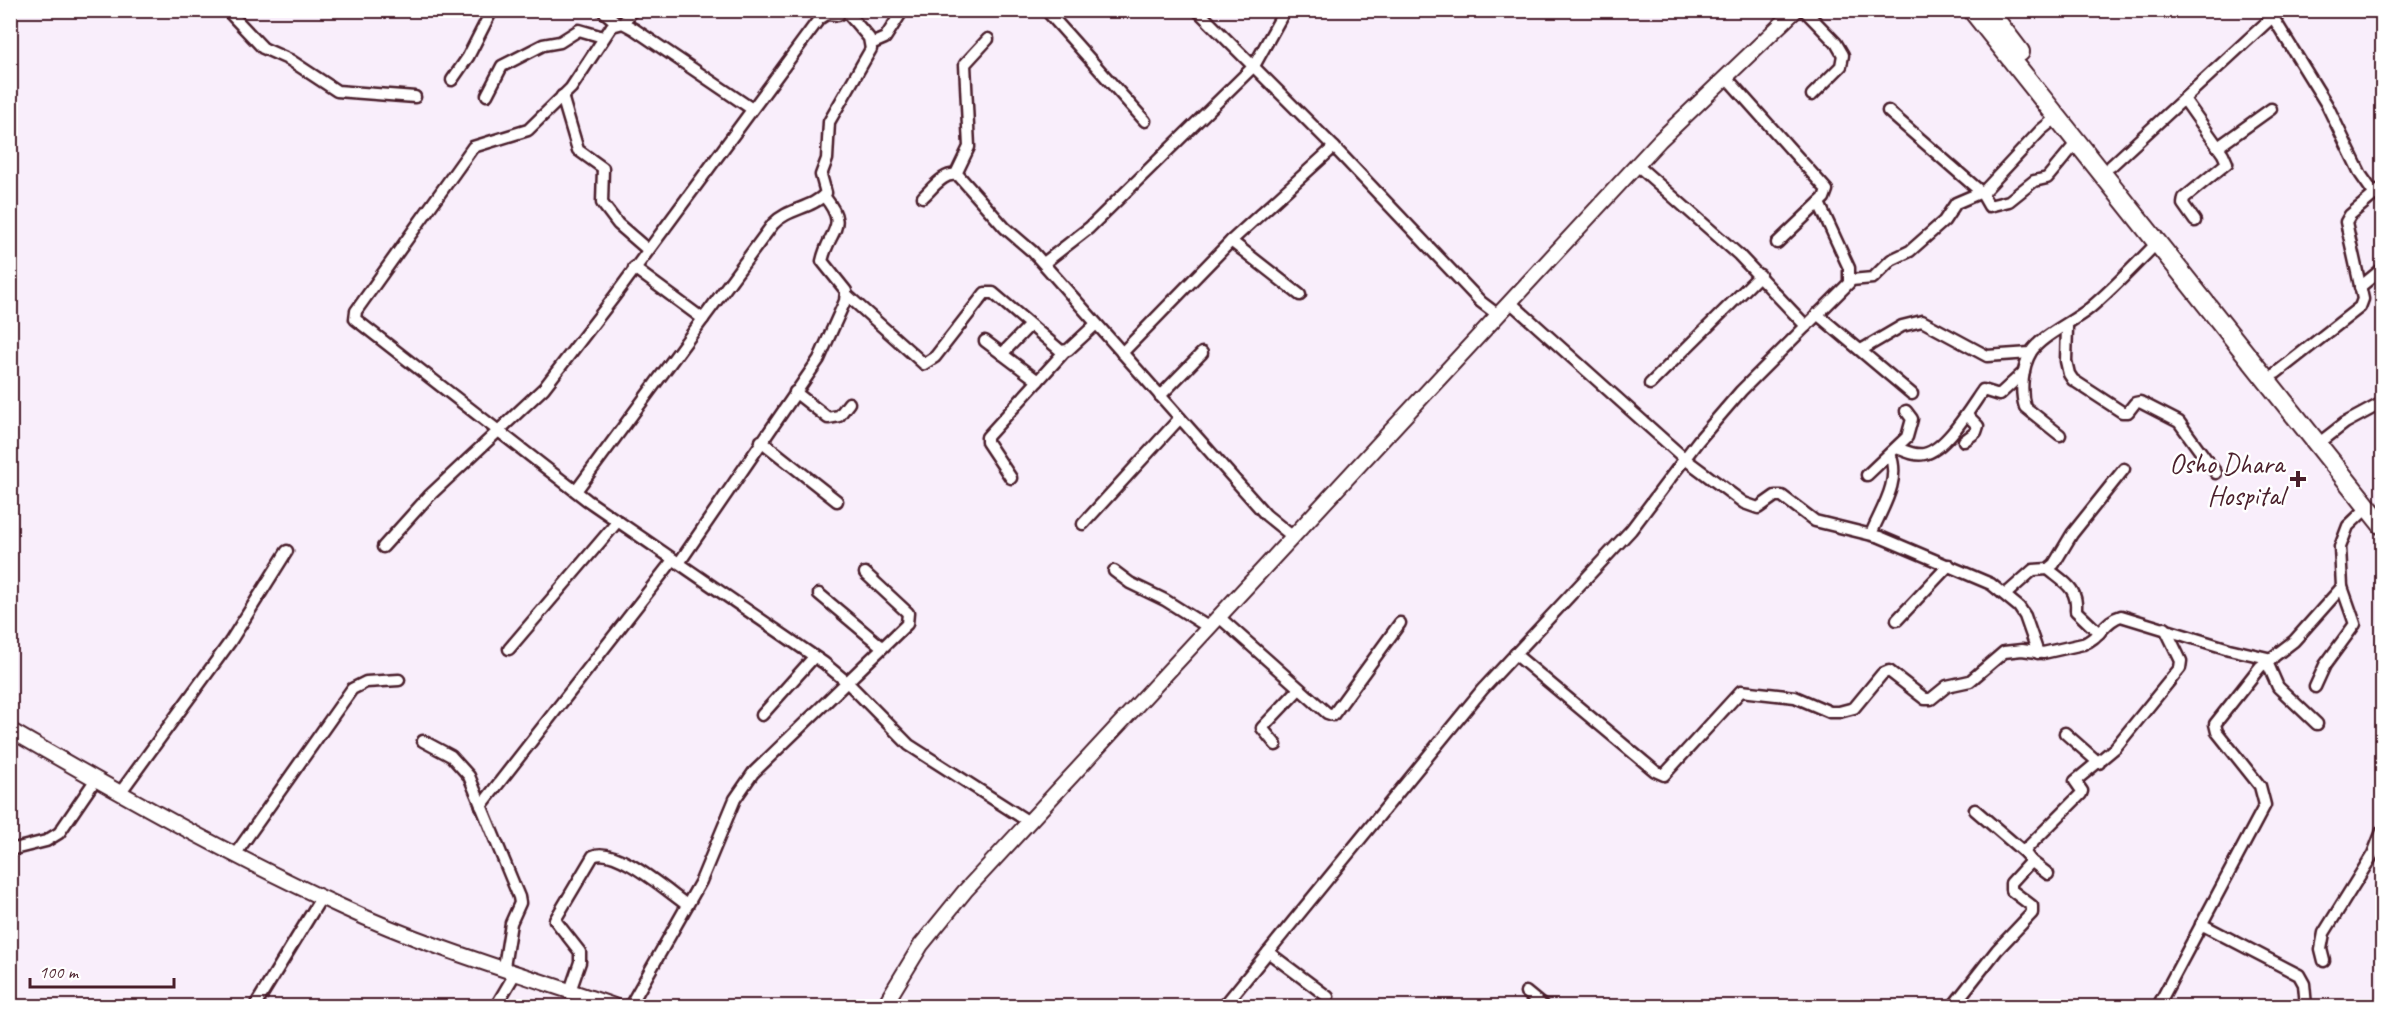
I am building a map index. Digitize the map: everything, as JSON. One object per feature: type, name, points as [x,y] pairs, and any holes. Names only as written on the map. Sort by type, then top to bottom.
[{"type":"highway","points":[[1972,10],[2157,243],[2322,440],[2375,508],[2382,525]]},
{"type":"highway","points":[[1988,10],[2276,373],[2322,440]]},
{"type":"street","points":[[227,10],[253,39],[337,91],[415,97]]},
{"type":"street","points":[[452,80],[468,57],[492,10]]},
{"type":"street","points":[[602,10],[752,109]]},
{"type":"street","points":[[633,10],[603,37],[579,77],[562,96],[521,134],[473,147],[354,315],[360,324],[576,491],[848,683],[909,745],[1029,822]]},
{"type":"street","points":[[382,547],[429,496],[544,388],[819,19],[827,15],[838,15],[844,10],[863,29],[871,44],[869,54],[829,122],[826,159],[821,175],[827,188],[824,196],[778,219],[576,491]]},
{"type":"street","points":[[871,44],[885,38],[903,10]]},
{"type":"street","points":[[1046,10],[1145,121]]},
{"type":"street","points":[[1197,10],[1334,147],[1481,302],[1498,315]]},
{"type":"street","points":[[1044,263],[1089,228],[1254,66],[1285,10]]},
{"type":"street","points":[[884,1006],[929,936],[965,891],[1637,165],[1797,10]]},
{"type":"street","points":[[1804,10],[1836,43],[1843,55],[1841,66],[1812,95]]},
{"type":"street","points":[[2111,166],[2277,14],[2327,105],[2361,175],[2378,192],[2346,222],[2362,303],[2353,315],[2276,373]]},
{"type":"street","points":[[487,95],[502,66],[543,45],[560,42],[579,30],[603,37]]},
{"type":"street","points":[[956,174],[969,147],[965,64],[988,39]]},
{"type":"street","points":[[1726,77],[1826,186],[1826,194],[1819,203],[1777,243]]},
{"type":"street","points":[[562,96],[578,150],[603,168],[602,202],[618,224],[648,250]]},
{"type":"street","points":[[2184,99],[2226,160],[2225,165],[2184,198],[2183,204],[2195,221]]},
{"type":"street","points":[[2218,147],[2271,109]]},
{"type":"street","points":[[1888,111],[1981,192],[1989,206],[2009,201],[2034,180],[2047,178],[2077,142]]},
{"type":"street","points":[[1227,1005],[1429,752],[1515,654],[1631,530],[1734,399],[1851,280],[1873,278],[1892,260],[1910,251],[1944,221],[1956,203],[1981,192],[2041,130],[2057,117]]},
{"type":"street","points":[[1122,353],[1231,241],[1334,147]]},
{"type":"street","points":[[1637,165],[1709,226],[1760,275],[1806,326]]},
{"type":"street","points":[[923,197],[945,176],[956,174]]},
{"type":"street","points":[[956,174],[1005,228],[1044,263],[1273,524],[1292,536]]},
{"type":"street","points":[[824,196],[836,211],[838,222],[822,261],[847,295],[924,364],[935,357],[985,293],[993,294],[1029,326],[1057,348],[1065,351]]},
{"type":"street","points":[[1819,203],[1849,268],[1851,280]]},
{"type":"street","points":[[1231,241],[1300,295]]},
{"type":"street","points":[[2060,435],[2025,407],[2024,372],[2030,353],[2043,339],[2067,327],[2104,296],[2157,243]]},
{"type":"street","points":[[634,268],[703,319]]},
{"type":"street","points":[[2360,287],[2382,269]]},
{"type":"street","points":[[1650,384],[1760,275]]},
{"type":"street","points":[[481,806],[676,562],[819,358],[847,295]]},
{"type":"street","points":[[1510,302],[1685,459],[1751,507],[1758,508],[1779,495],[1815,521],[1872,534],[1991,584],[2006,594],[2025,616],[2038,653]]},
{"type":"street","points":[[1817,314],[1912,394]]},
{"type":"street","points":[[1861,350],[1902,326],[1922,321],[1987,356],[2030,353]]},
{"type":"street","points":[[1011,478],[987,442],[987,437],[1065,351],[1096,324]]},
{"type":"street","points":[[1002,354],[1029,326]]},
{"type":"street","points":[[2067,327],[2066,368],[2073,380],[2122,412],[2128,412],[2137,402],[2171,416],[2183,426],[2216,473]]},
{"type":"street","points":[[985,341],[1038,381]]},
{"type":"street","points":[[1160,396],[1202,353]]},
{"type":"street","points":[[1893,451],[1917,455],[1929,453],[1967,416],[1983,390],[1999,395],[2024,372]]},
{"type":"street","points":[[795,392],[828,418],[839,416],[849,403]]},
{"type":"street","points":[[2322,440],[2382,403]]},
{"type":"street","points":[[1867,475],[1907,437],[1912,424],[1906,411]]},
{"type":"street","points":[[1965,441],[1978,426],[1967,416]]},
{"type":"street","points":[[1083,524],[1180,418]]},
{"type":"street","points":[[761,441],[837,501]]},
{"type":"street","points":[[1872,534],[1895,478],[1893,451]]},
{"type":"street","points":[[2006,594],[2033,570],[2048,569],[2057,560],[2075,529],[2124,469]]},
{"type":"street","points":[[2315,687],[2325,664],[2355,624],[2342,588],[2341,541],[2348,525],[2375,508]]},
{"type":"street","points":[[509,649],[618,521]]},
{"type":"street","points":[[120,793],[230,642],[286,551]]},
{"type":"street","points":[[1897,620],[1949,565]]},
{"type":"street","points":[[2048,569],[2071,588],[2077,597],[2076,611],[2099,633]]},
{"type":"street","points":[[1114,571],[1130,583],[1165,600],[1208,627]]},
{"type":"street","points":[[630,1006],[709,866],[735,799],[749,779],[762,763],[907,624],[909,616],[865,573]]},
{"type":"street","points":[[2158,1006],[2265,805],[2260,786],[2217,732],[2215,724],[2256,672],[2294,641],[2342,588]]},
{"type":"street","points":[[819,594],[882,647]]},
{"type":"street","points":[[1218,616],[1299,689],[1327,713],[1333,715],[1400,623]]},
{"type":"street","points":[[1515,654],[1655,771],[1664,775],[1741,691],[1795,697],[1830,712],[1839,712],[1854,708],[1884,672],[1892,672],[1928,700],[1947,686],[1970,681],[2004,651],[2022,650],[2038,653],[2089,642],[2115,618],[2121,616],[2270,661]]},
{"type":"street","points":[[1953,1006],[1997,950],[2032,914],[2032,906],[2009,888],[2028,857],[2027,848],[2081,794],[2082,790],[2075,781],[2115,748],[2180,668],[2181,661],[2165,628]]},
{"type":"street","points":[[762,715],[814,657]]},
{"type":"street","points":[[2270,661],[2278,687],[2317,724]]},
{"type":"street","points":[[234,856],[352,689],[366,682],[399,680]]},
{"type":"street","points":[[1276,745],[1262,728],[1299,689]]},
{"type":"street","points":[[10,730],[234,856],[321,898],[437,945],[614,1006]]},
{"type":"street","points":[[2065,732],[2099,763]]},
{"type":"street","points":[[423,741],[445,752],[462,767],[474,786],[520,903],[511,923],[510,969],[496,1006]]},
{"type":"street","points":[[10,850],[46,841],[59,833],[96,779]]},
{"type":"street","points":[[1975,810],[2048,874]]},
{"type":"street","points":[[2324,961],[2321,950],[2324,933],[2373,854],[2382,831]]},
{"type":"street","points":[[570,991],[580,962],[580,952],[555,920],[593,856],[604,853],[620,857],[687,905]]},
{"type":"street","points":[[255,1006],[321,898]]},
{"type":"street","points":[[2201,924],[2299,975],[2304,984],[2306,1006]]},
{"type":"street","points":[[1268,952],[1328,997]]},
{"type":"street","points":[[1526,992],[1544,1006]]},
{"type":"place","name":"Osho Dhara Hospital","points":[[2298,479]]}]
